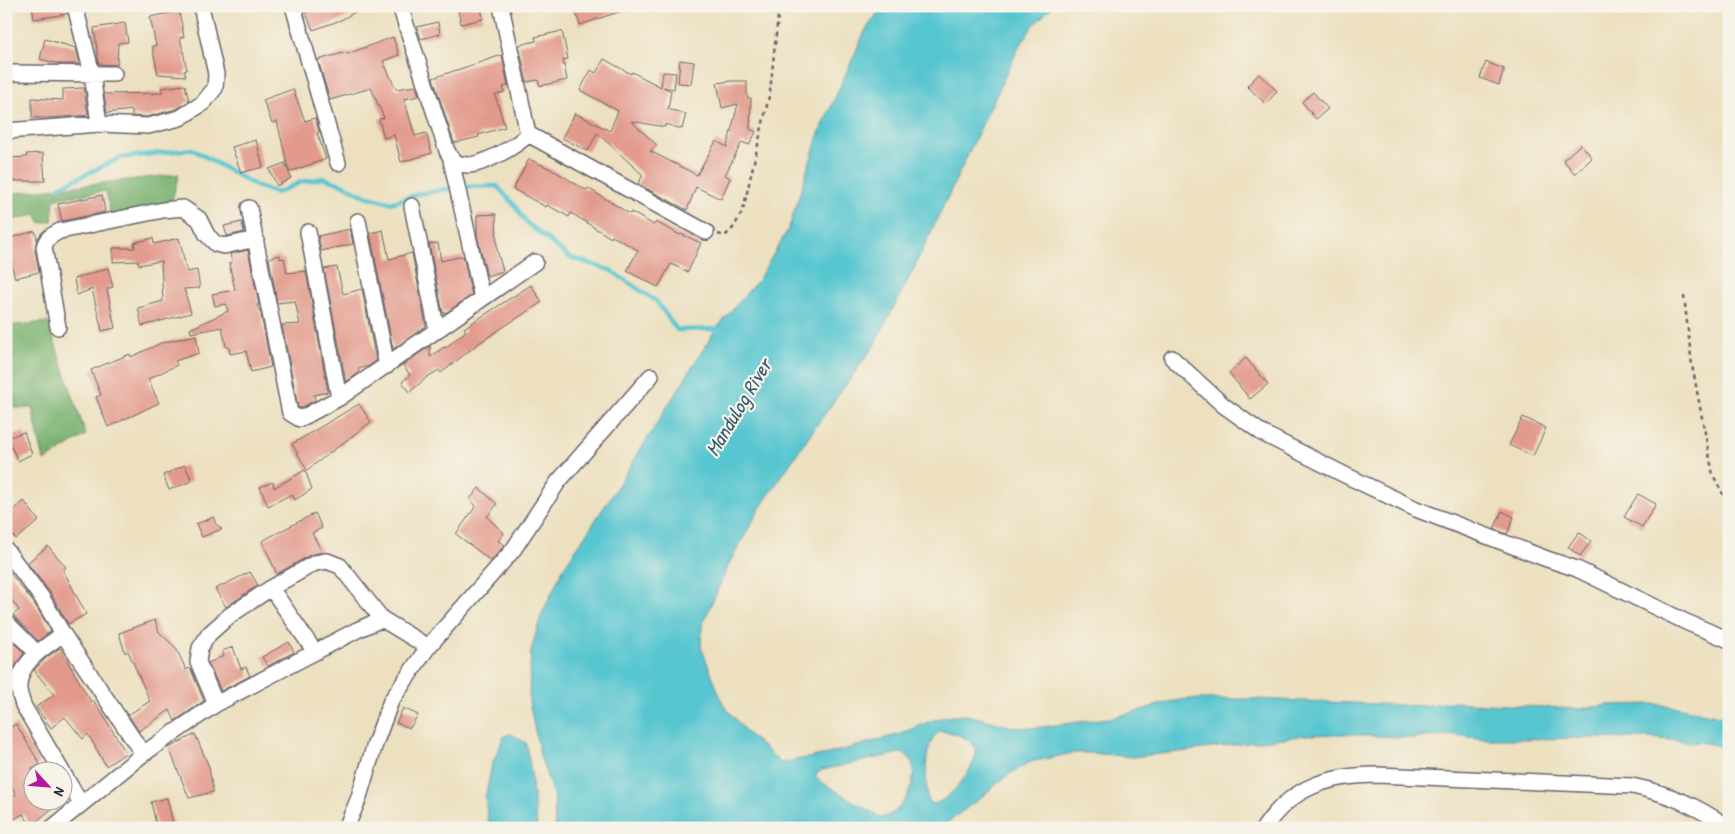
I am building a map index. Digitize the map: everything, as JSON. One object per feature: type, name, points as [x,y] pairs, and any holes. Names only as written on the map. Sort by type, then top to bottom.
[{"type":"street","points":[[75,6],[92,74],[99,124]]},
{"type":"street","points":[[6,131],[99,124],[148,126],[180,118],[203,104],[215,88],[216,74],[201,6]]},
{"type":"street","points":[[293,6],[338,163]]},
{"type":"street","points":[[400,6],[451,160],[482,298]]},
{"type":"street","points":[[451,160],[461,164],[474,164],[522,142],[528,134],[501,6]]},
{"type":"street","points":[[6,73],[114,74]]},
{"type":"street","points":[[528,134],[706,232]]},
{"type":"street","points":[[412,206],[437,332]]},
{"type":"street","points":[[58,326],[44,247],[45,242],[51,235],[60,231],[163,210],[183,208],[199,219],[208,235],[216,244],[224,246],[256,239]]},
{"type":"street","points":[[249,208],[290,413],[300,419],[339,398],[536,262]]},
{"type":"street","points":[[358,221],[387,366]]},
{"type":"street","points":[[308,232],[339,398]]},
{"type":"street","points":[[1172,358],[1223,405],[1262,433],[1416,509],[1577,569],[1686,622],[1729,640]]},
{"type":"street","points":[[346,828],[358,800],[375,744],[391,701],[428,647],[512,550],[558,482],[650,376]]},
{"type":"street","points":[[6,550],[42,598],[63,634],[143,754]]},
{"type":"street","points":[[216,704],[198,662],[200,648],[209,634],[228,616],[271,588],[315,563],[327,560],[340,566],[382,619],[428,647]]},
{"type":"street","points":[[271,588],[315,652]]},
{"type":"street","points":[[52,828],[143,754],[216,704],[357,630],[382,619]]},
{"type":"street","points":[[6,622],[37,653]]},
{"type":"street","points":[[63,634],[37,653],[22,673],[19,689],[23,705],[81,804]]},
{"type":"street","points":[[1264,828],[1273,814],[1295,795],[1324,780],[1353,775],[1378,775],[1632,786],[1660,792],[1687,803],[1729,828]]},
{"type":"path","points":[[706,232],[725,236],[734,227],[743,210],[770,92],[779,6]]},
{"type":"path","points":[[1684,296],[1692,365],[1713,475],[1723,494],[1729,498]]},
{"type":"green space","points":[[179,174],[171,204],[111,216],[106,191],[54,199],[52,221],[41,223],[36,214],[6,222],[6,194]]},
{"type":"green space","points":[[48,322],[86,435],[44,461],[32,408],[15,408],[6,371],[6,326]]},
{"type":"water","name":"Mandulog River","points":[[883,6],[1053,6],[1032,27],[1018,49],[913,270],[873,347],[760,508],[729,564],[702,625],[701,647],[723,704],[747,733],[781,763],[828,754],[900,734],[943,717],[967,715],[1013,727],[1034,728],[1116,717],[1169,702],[1188,699],[1254,699],[1423,706],[1449,702],[1579,709],[1609,705],[1652,704],[1677,707],[1729,718],[1729,748],[1706,743],[1650,738],[1485,739],[1455,735],[1412,738],[1343,734],[1306,735],[1132,757],[1073,753],[1030,762],[1005,777],[940,828],[555,828],[554,798],[540,755],[529,701],[531,651],[541,616],[564,567],[607,503],[716,329],[758,280],[789,228],[818,136],[865,31]],"holes":[[[940,731],[956,734],[967,739],[976,751],[975,758],[967,775],[946,798],[933,804],[927,795],[926,769],[930,744]],[[899,753],[908,756],[913,764],[914,774],[906,798],[899,808],[890,815],[880,817],[821,782],[815,775],[822,770]]]},
{"type":"water","points":[[511,734],[526,743],[537,828],[489,828],[485,798],[492,765],[504,736]]},
{"type":"building","points":[[32,6],[66,6],[67,14],[34,19]]},
{"type":"building","points":[[303,6],[366,6],[341,20],[313,30]]},
{"type":"building","points":[[457,6],[481,6],[483,19],[461,24]]},
{"type":"building","points":[[573,6],[629,6],[630,8],[580,25]]},
{"type":"building","points":[[179,11],[184,37],[180,37],[187,70],[184,71],[186,76],[158,74],[152,46],[156,46],[150,17]]},
{"type":"building","points":[[438,22],[440,34],[421,39],[417,27]]},
{"type":"building","points":[[125,23],[128,42],[118,43],[117,65],[99,64],[94,28]]},
{"type":"building","points":[[562,31],[568,59],[563,60],[567,80],[540,86],[538,80],[527,82],[519,45],[536,41],[535,37]]},
{"type":"building","points":[[393,37],[399,55],[383,61],[396,89],[416,86],[419,96],[404,99],[415,136],[426,133],[432,153],[401,162],[394,135],[384,138],[379,119],[384,118],[371,88],[330,100],[318,60],[347,52],[347,54]]},
{"type":"building","points":[[45,39],[76,48],[80,64],[60,64],[40,59]]},
{"type":"building","points":[[502,55],[508,86],[503,87],[504,92],[495,95],[505,127],[478,135],[479,137],[454,143],[433,78]]},
{"type":"building","points":[[604,59],[631,74],[632,72],[661,87],[663,72],[676,73],[674,89],[663,87],[671,91],[668,109],[686,114],[682,129],[665,124],[665,127],[631,121],[657,145],[650,151],[697,175],[716,141],[727,147],[738,104],[722,108],[717,83],[747,81],[747,98],[751,98],[750,129],[756,132],[749,145],[742,142],[725,175],[730,178],[721,199],[696,187],[687,210],[638,184],[643,175],[597,133],[588,151],[562,138],[575,113],[610,131],[618,111],[580,90],[591,70],[596,73]]},
{"type":"building","points":[[680,60],[694,62],[691,84],[678,83]]},
{"type":"building","points":[[1486,62],[1504,69],[1499,85],[1480,78]]},
{"type":"building","points":[[1259,74],[1277,91],[1266,104],[1247,86]]},
{"type":"building","points":[[185,85],[189,101],[176,109],[147,117],[132,116],[132,110],[107,113],[104,94],[162,93],[161,88]]},
{"type":"building","points":[[84,88],[88,115],[32,118],[32,98],[63,100],[63,89]]},
{"type":"building","points":[[293,89],[305,121],[315,118],[319,132],[317,133],[326,159],[289,172],[277,121],[272,123],[263,100]]},
{"type":"building","points":[[1313,92],[1328,109],[1316,119],[1302,102]]},
{"type":"building","points":[[256,140],[263,167],[241,173],[232,147]]},
{"type":"building","points":[[1581,144],[1592,158],[1575,174],[1563,160]]},
{"type":"building","points":[[43,153],[45,181],[6,181],[6,158],[27,157],[26,154]]},
{"type":"building","points":[[529,159],[553,170],[586,190],[588,188],[630,214],[631,212],[654,225],[656,222],[680,235],[701,243],[688,272],[671,264],[658,287],[627,271],[638,250],[612,236],[611,238],[571,213],[569,217],[513,189]]},
{"type":"building","points":[[285,163],[291,178],[277,186],[269,169]]},
{"type":"building","points":[[102,195],[105,212],[62,221],[58,204]]},
{"type":"building","points":[[496,214],[497,250],[503,271],[487,276],[477,235],[477,215]]},
{"type":"building","points":[[242,222],[244,232],[227,236],[224,226]]},
{"type":"building","points":[[350,229],[353,244],[321,251],[318,236]]},
{"type":"building","points":[[383,230],[389,259],[412,253],[426,326],[393,349],[370,233]]},
{"type":"building","points":[[35,231],[37,238],[35,249],[39,272],[15,278],[8,253],[6,253],[6,239]]},
{"type":"building","points":[[153,238],[154,244],[179,238],[187,272],[197,270],[200,288],[184,289],[191,313],[142,326],[138,308],[163,301],[161,261],[139,265],[138,261],[113,262],[113,248],[135,248],[134,243]]},
{"type":"building","points":[[438,243],[441,261],[463,256],[472,295],[443,313],[429,244]]},
{"type":"building","points":[[248,250],[259,305],[257,305],[261,314],[271,367],[251,372],[246,351],[230,354],[229,347],[226,347],[222,327],[191,333],[190,329],[228,311],[226,304],[215,306],[212,294],[235,290],[229,263],[232,262],[230,254]]},
{"type":"building","points":[[280,255],[280,259],[284,258],[287,273],[306,271],[328,392],[314,395],[315,400],[300,408],[298,407],[282,325],[300,324],[295,301],[277,303],[269,258]]},
{"type":"building","points":[[337,267],[343,294],[362,289],[376,361],[369,366],[358,369],[359,373],[346,382],[324,269]]},
{"type":"building","points":[[108,268],[113,287],[107,289],[115,328],[102,331],[92,289],[77,295],[74,279]]},
{"type":"building","points":[[531,285],[542,302],[479,343],[441,373],[439,370],[427,377],[410,392],[402,382],[410,375],[403,365],[430,346],[430,357],[445,348],[466,331],[464,328]]},
{"type":"building","points":[[196,335],[199,353],[175,361],[177,365],[148,379],[159,403],[108,427],[96,397],[101,395],[91,370],[130,354],[131,357],[161,343]]},
{"type":"building","points":[[1246,358],[1268,384],[1250,399],[1229,373]]},
{"type":"building","points":[[359,404],[371,422],[307,470],[292,444]]},
{"type":"building","points":[[1523,417],[1546,428],[1533,456],[1509,445]]},
{"type":"building","points":[[24,432],[32,454],[18,461],[7,438]]},
{"type":"building","points":[[185,465],[192,481],[169,490],[163,475]]},
{"type":"building","points":[[305,470],[312,489],[295,500],[292,494],[268,506],[260,487],[273,482],[274,488]]},
{"type":"building","points":[[479,488],[497,504],[487,517],[504,533],[498,541],[505,545],[491,561],[456,534],[476,506],[470,499]]},
{"type":"building","points":[[1638,494],[1656,504],[1642,527],[1624,517]]},
{"type":"building","points":[[24,501],[39,521],[16,539],[6,528],[6,517]]},
{"type":"building","points":[[1502,511],[1514,517],[1507,534],[1494,529]]},
{"type":"building","points":[[315,513],[322,528],[312,533],[322,552],[310,555],[277,574],[262,541]]},
{"type":"building","points":[[214,517],[215,523],[222,529],[202,537],[196,524]]},
{"type":"building","points":[[1579,532],[1591,541],[1580,556],[1568,547]]},
{"type":"building","points":[[48,546],[66,567],[63,570],[86,614],[68,624],[50,592],[27,563]]},
{"type":"building","points":[[6,568],[34,603],[51,631],[38,641],[13,615],[19,610],[6,593]]},
{"type":"building","points":[[250,572],[258,585],[226,607],[215,589]]},
{"type":"building","points":[[155,620],[159,632],[176,648],[186,670],[189,668],[191,670],[204,701],[175,721],[170,710],[139,731],[128,715],[150,701],[128,651],[125,653],[119,633]]},
{"type":"building","points":[[289,642],[294,652],[268,666],[262,657]]},
{"type":"building","points":[[15,644],[24,653],[14,668],[10,687],[6,692],[6,653]]},
{"type":"building","points":[[233,647],[241,669],[246,667],[250,676],[221,691],[208,663],[224,656],[222,651]]},
{"type":"building","points":[[60,648],[91,702],[93,700],[100,710],[126,753],[106,766],[88,734],[83,739],[65,717],[51,728],[36,707],[54,695],[34,670],[47,657]]},
{"type":"building","points":[[403,708],[418,715],[410,728],[396,723]]},
{"type":"building","points":[[16,724],[39,762],[22,762],[22,812],[48,812],[31,826],[23,814],[6,824],[6,802],[16,794],[6,778],[6,730]]},
{"type":"building","points":[[195,734],[209,767],[213,792],[189,798],[169,748]]},
{"type":"building","points":[[167,798],[174,828],[157,828],[151,802]]},
{"type":"waterway","points":[[59,187],[120,158],[192,149],[256,186],[277,193],[301,182],[324,178],[344,185],[365,196],[391,203],[418,194],[453,188]]},
{"type":"waterway","points":[[461,187],[497,186],[526,222],[569,257],[610,270],[656,301],[677,330],[716,329],[719,331]]}]
